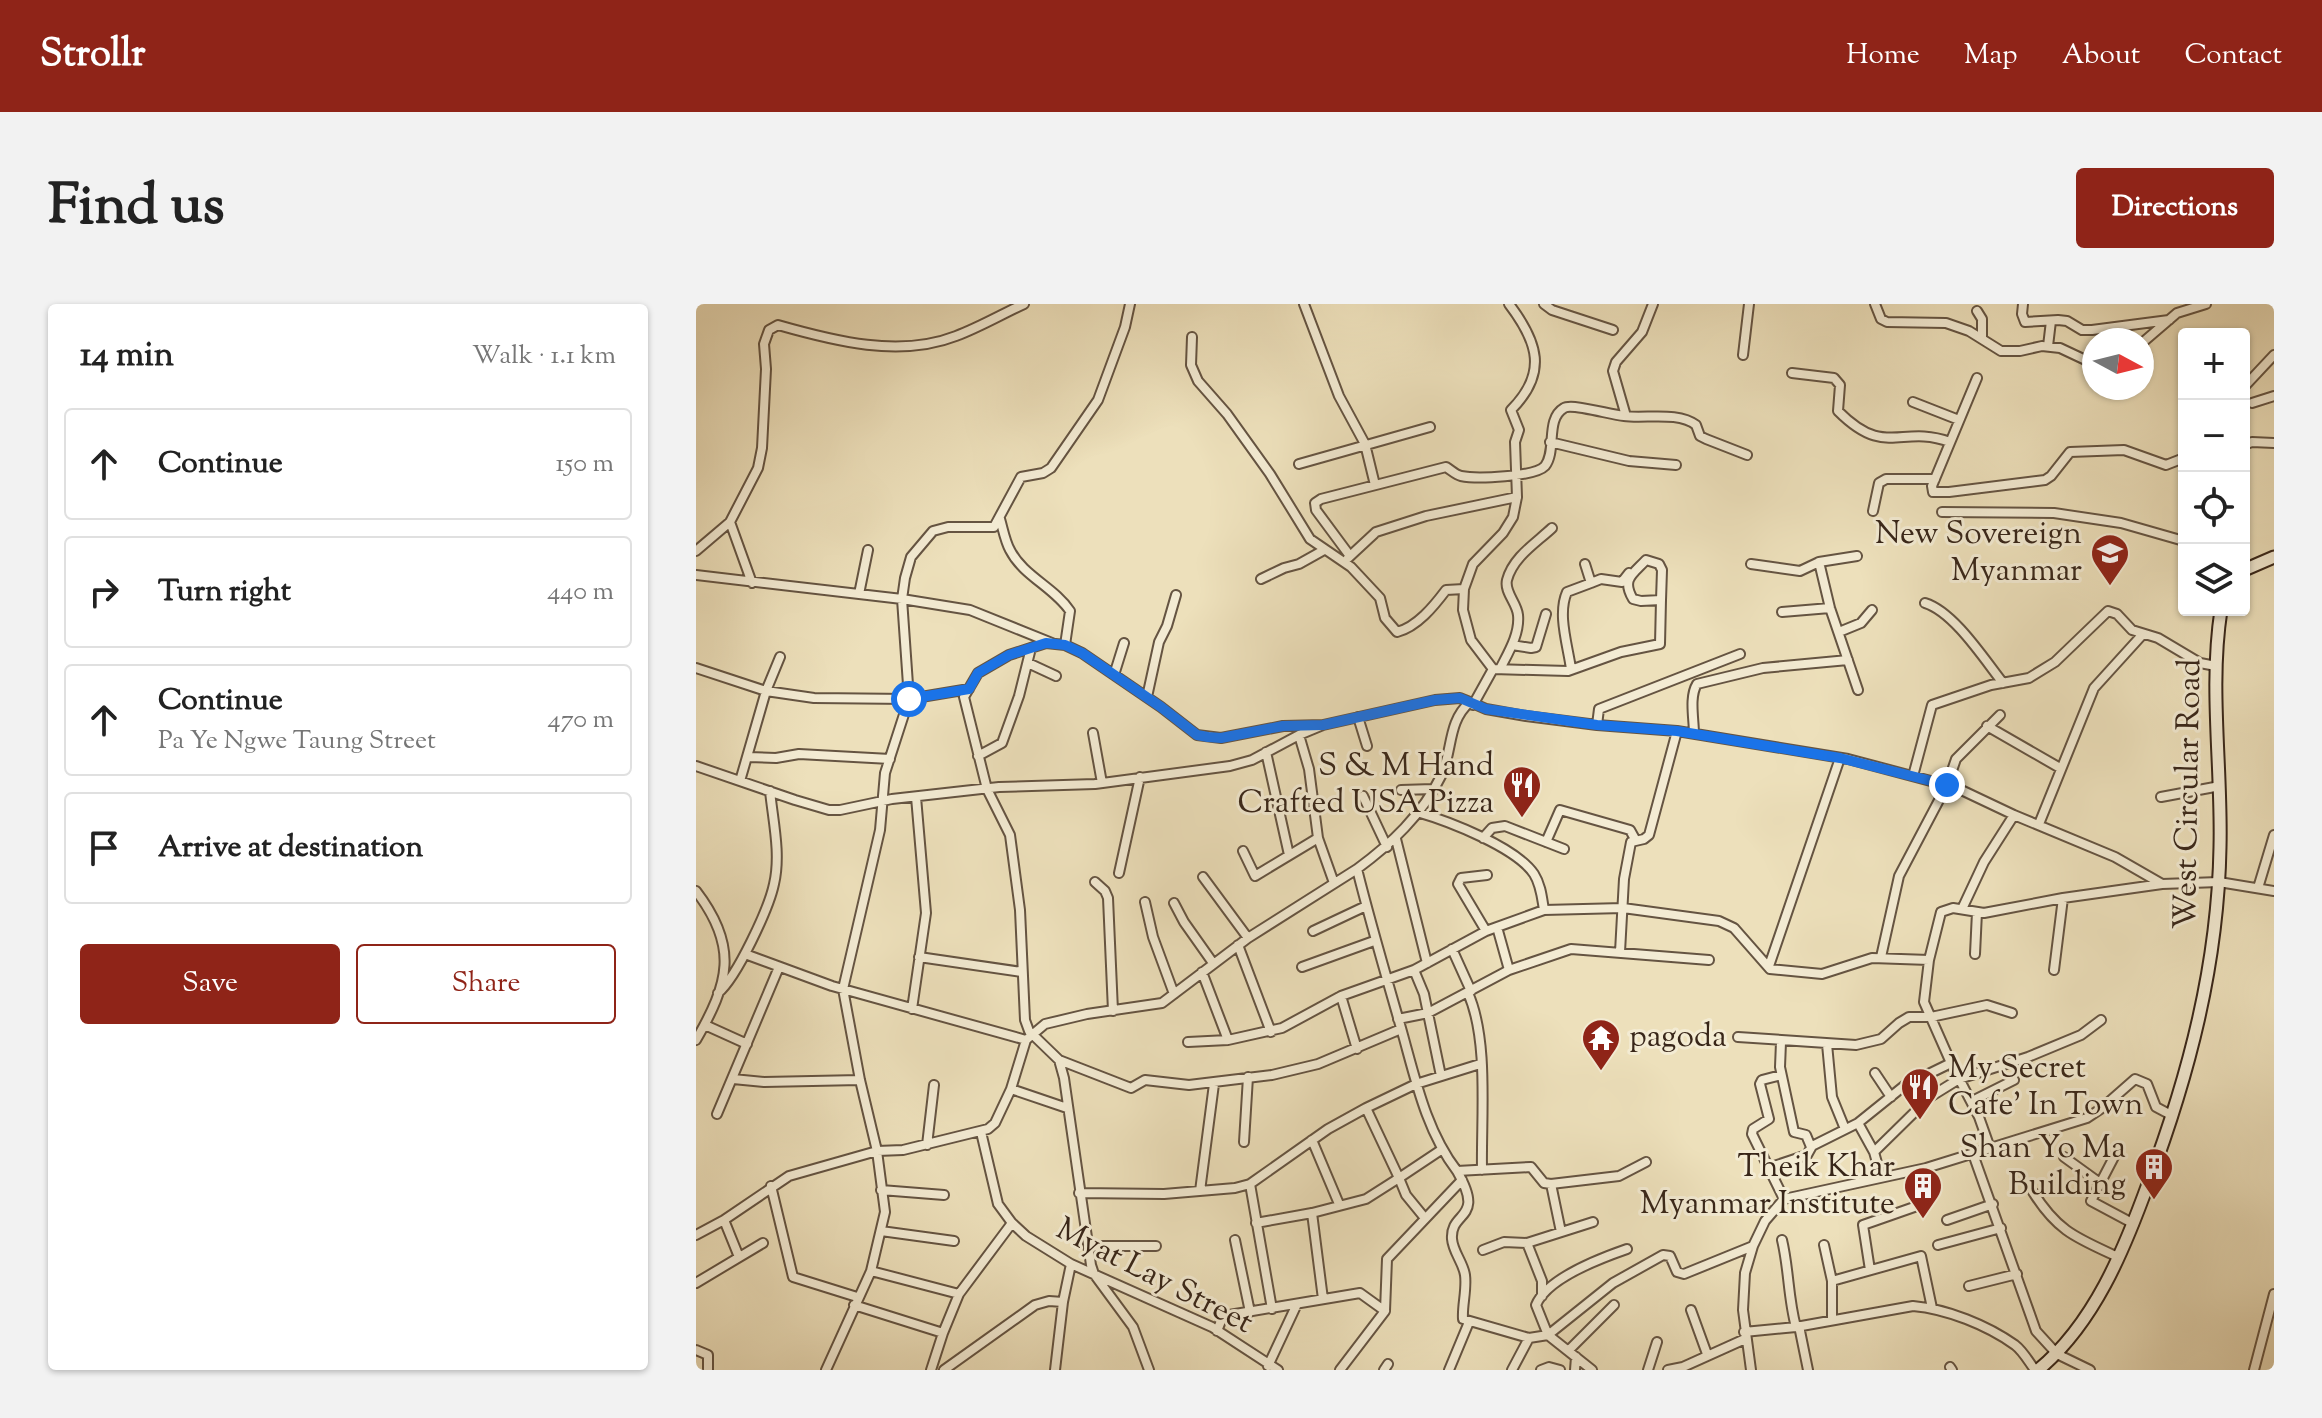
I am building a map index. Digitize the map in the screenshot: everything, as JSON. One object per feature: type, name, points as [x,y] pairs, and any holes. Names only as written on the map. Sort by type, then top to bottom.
[{"type":"street","points":[[696,551],[730,522],[758,468],[766,369],[764,344],[769,330],[778,325],[836,341],[906,347],[954,337],[1024,304]]},
{"type":"street","points":[[826,1370],[871,1271],[885,1212],[877,1151],[843,989],[880,830],[885,773],[909,699],[902,599],[911,557],[933,531],[948,527],[994,527],[1021,477],[1043,473],[1051,468],[1098,400],[1125,327],[1130,304]]},
{"type":"street","points":[[1304,304],[1339,396],[1365,444],[1375,485]]},
{"type":"street","points":[[1509,304],[1527,327],[1535,352],[1532,380],[1527,392],[1511,410],[1519,430],[1515,442],[1517,497],[1513,517],[1503,533],[1473,564],[1464,589],[1463,610],[1471,640],[1496,669],[1571,669],[1621,652],[1660,644],[1662,570],[1659,564],[1646,560],[1628,579],[1628,591],[1633,599],[1661,600]]},
{"type":"street","points":[[1544,304],[1552,310],[1613,330]]},
{"type":"street","points":[[1626,416],[1613,371],[1616,362],[1642,332],[1653,304]]},
{"type":"street","points":[[1743,355],[1749,304]]},
{"type":"street","points":[[1875,304],[1881,319],[1887,322],[1946,323],[1969,331],[2001,351],[2048,346],[2082,358]]},
{"type":"street","points":[[2023,304],[2025,322],[2067,321],[2082,330],[2169,320]]},
{"type":"street","points":[[2154,333],[2179,308],[2206,304]]},
{"type":"street","points":[[1977,311],[1982,319],[1982,339]]},
{"type":"street","points":[[2048,346],[2051,321]]},
{"type":"street","points":[[1192,337],[1191,365],[1198,381],[1227,414],[1270,474],[1310,539],[1324,550],[1348,559]]},
{"type":"street","points":[[2250,381],[2274,355]]},
{"type":"street","points":[[1792,373],[1834,378],[1840,385],[1838,411],[1864,433],[1889,439],[1920,435],[1950,442]]},
{"type":"street","points":[[1977,378],[1932,486],[1933,492],[2045,480],[2070,452],[2124,450],[2166,465],[2178,460]]},
{"type":"street","points":[[2252,403],[2274,396]]},
{"type":"street","points":[[1913,402],[1959,420]]},
{"type":"street","points":[[1464,589],[1446,590],[1433,607],[1397,632],[1385,618],[1380,598],[1348,559],[1316,510],[1315,503],[1446,467],[1458,476],[1516,477],[1544,466],[1556,418],[1565,407],[1570,406],[1626,416],[1691,421],[1700,436],[1747,455]]},
{"type":"street","points":[[1299,464],[1430,427]]},
{"type":"street","points":[[1550,442],[1629,461],[1676,465]]},
{"type":"street","points":[[2250,443],[2274,443]]},
{"type":"street","points":[[1873,511],[1879,483],[1886,479],[1935,479]]},
{"type":"street","points":[[1348,559],[1376,532],[1426,516],[1517,497]]},
{"type":"street","points":[[1942,512],[2054,513],[2121,523],[2178,539]]},
{"type":"street","points":[[1000,519],[1010,551],[1063,600],[1070,611],[1061,645]]},
{"type":"street","points":[[730,522],[752,583]]},
{"type":"street","points":[[1029,1037],[1045,1024],[1055,1021],[1162,1003],[1238,945],[1357,869],[1396,839],[1433,789],[1447,761],[1454,722],[1461,709],[1471,703],[1512,645],[1518,615],[1507,580],[1519,557],[1552,528]]},
{"type":"street","points":[[859,594],[868,550]]},
{"type":"street","points":[[1261,579],[1324,550]]},
{"type":"street","points":[[1751,564],[1800,571],[1819,562],[1857,556]]},
{"type":"street","points":[[2250,567],[2274,557]]},
{"type":"street","points":[[1571,669],[1565,626],[1564,597],[1567,592],[1601,579],[1624,581],[1639,560]]},
{"type":"street","points":[[1819,562],[1830,608],[1858,690]]},
{"type":"street","points":[[1585,564],[1591,583]]},
{"type":"street","points":[[696,575],[970,610],[1082,653],[1197,735],[1221,738],[1283,726],[1323,725]]},
{"type":"street","points":[[1147,697],[1159,642],[1176,595]]},
{"type":"street","points":[[1925,603],[1949,619],[2003,683]]},
{"type":"street","points":[[1782,612],[1830,608]]},
{"type":"street","points":[[1839,632],[1861,623],[1872,610]]},
{"type":"street","points":[[1913,776],[1932,705],[2029,678],[2055,662],[2108,611],[2117,614],[2132,630],[2165,642],[2200,663],[2216,666]]},
{"type":"street","points":[[1512,645],[1536,647],[1546,614]]},
{"type":"street","name":"West Circular Road","points":[[2037,1370],[2057,1354],[2091,1308],[2134,1224],[2173,1116],[2206,991],[2219,882],[2216,666],[2220,616]]},
{"type":"street","points":[[2039,824],[2094,688],[2143,634]]},
{"type":"street","points":[[696,1235],[789,1176],[877,1151],[903,1150],[981,1132],[995,1123],[1029,1037],[1025,1020],[1020,910],[1010,835],[987,789],[964,697],[978,673],[1009,655],[1046,643],[1061,645]]},
{"type":"street","points":[[1114,675],[1124,643]]},
{"type":"street","points":[[978,756],[1002,743],[1019,696],[1031,648]]},
{"type":"street","points":[[1597,725],[1597,711],[1601,708],[1740,654]]},
{"type":"street","points":[[740,781],[766,691],[780,657]]},
{"type":"street","points":[[1694,734],[1694,689],[1697,684],[1763,668],[1848,660]]},
{"type":"street","points":[[1028,663],[1056,676]]},
{"type":"street","points":[[696,668],[766,691],[814,698],[909,699],[969,689]]},
{"type":"street","points":[[696,766],[829,810],[854,809],[916,797],[987,789],[1102,783],[1230,766],[1323,725],[1435,700],[1460,698],[1486,709],[1597,725],[1677,731],[1840,758],[1947,785],[2115,857],[2162,884]]},
{"type":"street","points":[[1881,957],[1899,876],[1947,785],[1956,759],[2000,715]]},
{"type":"street","points":[[1358,717],[1367,746]]},
{"type":"street","points":[[1987,726],[2060,768]]},
{"type":"street","points":[[1620,952],[1631,842],[1649,835],[1677,731]]},
{"type":"street","points":[[1093,733],[1102,783]]},
{"type":"street","points":[[1299,735],[1309,769],[1318,838],[1334,883]]},
{"type":"street","points":[[1266,752],[1289,855]]},
{"type":"street","points":[[748,757],[776,758],[799,754],[890,759]]},
{"type":"street","points":[[1769,966],[1840,758]]},
{"type":"street","points":[[1119,873],[1140,777]]},
{"type":"street","points":[[2161,797],[2220,786]]},
{"type":"street","points":[[1401,790],[1433,789]]},
{"type":"street","points":[[718,993],[726,987],[745,954],[774,885],[776,838],[770,791]]},
{"type":"street","points":[[1363,796],[1387,847]]},
{"type":"street","points":[[912,1009],[926,913],[925,872],[916,797]]},
{"type":"street","points":[[1546,842],[1560,810],[1630,830],[1635,839]]},
{"type":"street","points":[[1417,812],[1448,821],[1483,838],[1533,873],[1540,888],[1544,910]]},
{"type":"street","points":[[1962,909],[1984,862],[2014,815]]},
{"type":"street","points":[[1483,838],[1497,825],[1564,849]]},
{"type":"street","points":[[2258,888],[2274,835]]},
{"type":"street","points":[[1243,851],[1255,876],[1318,838]]},
{"type":"street","points":[[1396,839],[1427,963]]},
{"type":"street","points":[[1357,869],[1374,941],[1416,1084],[1441,1150],[1466,1187],[1469,1206],[1455,1224],[1452,1242],[1464,1270],[1463,1319],[1529,1338],[1548,1335],[1613,1283],[1663,1255],[1670,1256],[1677,1272],[1684,1274],[1753,1246]]},
{"type":"street","points":[[1486,931],[1458,884],[1461,878],[1487,875]]},
{"type":"street","points":[[1203,877],[1248,938]]},
{"type":"street","points":[[1095,882],[1108,898],[1113,1011]]},
{"type":"street","points":[[1990,1148],[1924,995],[1941,912],[1953,908],[1984,913],[2162,884],[2219,882],[2274,891]]},
{"type":"street","points":[[696,891],[724,939],[726,957],[718,993],[696,1040]]},
{"type":"street","points":[[2054,970],[2063,898]]},
{"type":"street","points":[[1145,902],[1153,937],[1174,994]]},
{"type":"street","points":[[1174,903],[1213,963]]},
{"type":"street","points":[[1313,931],[1366,906]]},
{"type":"street","points":[[1188,1042],[1228,1040],[1271,1032],[1341,996],[1414,970],[1486,931],[1544,910],[1623,908],[1719,921],[1734,928],[1770,969],[1822,974],[1872,958],[1929,960]]},
{"type":"street","points":[[1975,954],[1977,912]]},
{"type":"street","points":[[1497,927],[1509,970]]},
{"type":"street","points":[[1302,967],[1374,941]]},
{"type":"street","points":[[1238,945],[1271,1032]]},
{"type":"street","points":[[1452,949],[1470,992],[1479,1029],[1482,1170]]},
{"type":"street","points":[[1398,1019],[1428,1013],[1509,970],[1571,949],[1709,960]]},
{"type":"street","points":[[745,954],[843,989],[1029,1037],[1059,1060],[1131,1088],[1145,1080],[1189,1085],[1272,1075],[1318,1064],[1401,1029]]},
{"type":"street","points":[[919,957],[1022,972]]},
{"type":"street","points":[[717,1114],[779,967]]},
{"type":"street","points":[[1414,970],[1428,1013],[1441,1076]]},
{"type":"street","points":[[1202,972],[1228,1040]]},
{"type":"street","points":[[1341,996],[1357,1049]]},
{"type":"street","points":[[1738,1037],[1856,1045],[1885,1037],[1903,1020],[1987,1005],[2012,1013]]},
{"type":"street","points":[[1874,1152],[1930,1097],[1959,1079],[2028,1057],[2081,1035],[2101,1020]]},
{"type":"street","points":[[705,1025],[747,1044]]},
{"type":"street","points":[[1781,1042],[1781,1075],[1794,1132],[1806,1135],[1811,1147]]},
{"type":"street","points":[[1827,1044],[1832,1097],[1845,1129]]},
{"type":"street","points":[[1059,1060],[1094,1274],[1133,1327],[1149,1370]]},
{"type":"street","points":[[1768,1168],[1804,1157],[1811,1147],[1858,1123],[1904,1086],[1951,1063]]},
{"type":"street","points":[[1079,1193],[1164,1194],[1250,1184],[1312,1140],[1366,1108],[1416,1084],[1480,1064]]},
{"type":"street","points":[[1875,1073],[1891,1097]]},
{"type":"street","points":[[1781,1075],[1762,1080],[1760,1084],[1769,1119],[1752,1131],[1784,1199]]},
{"type":"street","points":[[1244,1142],[1248,1077]]},
{"type":"street","points":[[733,1079],[764,1082],[860,1080]]},
{"type":"street","points":[[1751,1370],[1745,1336],[1745,1273],[1765,1221],[1784,1199],[1926,1168],[2087,1118],[2135,1079],[2147,1084],[2156,1107],[2173,1116]]},
{"type":"street","points":[[1972,1101],[2014,1080]]},
{"type":"street","points":[[1200,1191],[1214,1084]]},
{"type":"street","points":[[927,1145],[934,1085]]},
{"type":"street","points":[[1011,1089],[1067,1108]]},
{"type":"street","points":[[1366,1108],[1406,1195],[1424,1217]]},
{"type":"street","points":[[1858,1123],[1874,1152],[1881,1177]]},
{"type":"street","name":"Myat Lay Street","points":[[981,1132],[998,1204],[1026,1236],[1071,1264],[1217,1331],[1275,1369]]},
{"type":"street","points":[[1312,1140],[1339,1204]]},
{"type":"street","points":[[1256,1223],[1366,1199],[1441,1150]]},
{"type":"street","points":[[1973,1154],[2036,1331],[2057,1354],[2090,1370]]},
{"type":"street","points":[[2115,1155],[2091,1201],[2134,1224]]},
{"type":"street","points":[[2064,1157],[2100,1183]]},
{"type":"street","points":[[1457,1171],[1531,1167],[1544,1183],[1551,1184],[1619,1176],[1646,1162]]},
{"type":"street","points":[[1870,1270],[1863,1225],[1920,1205],[1926,1192],[1926,1168]]},
{"type":"street","points":[[1340,1370],[1385,1311],[1387,1259],[1462,1180]]},
{"type":"street","points":[[1250,1184],[1272,1309]]},
{"type":"street","points":[[1551,1184],[1561,1232]]},
{"type":"street","points":[[771,1186],[793,1277],[943,1333]]},
{"type":"street","points":[[881,1190],[944,1195]]},
{"type":"street","points":[[2033,1192],[2061,1228],[2118,1257]]},
{"type":"street","points":[[1947,1220],[1993,1204]]},
{"type":"street","points":[[1312,1213],[1323,1299]]},
{"type":"street","points":[[724,1220],[739,1257]]},
{"type":"street","points":[[1483,1250],[1504,1242],[1527,1243],[1593,1222]]},
{"type":"street","points":[[931,1370],[959,1294],[1012,1223]]},
{"type":"street","points":[[1938,1245],[2001,1228]]},
{"type":"street","points":[[881,1231],[954,1241]]},
{"type":"street","points":[[1235,1240],[1250,1312]]},
{"type":"street","points":[[1782,1240],[1789,1271],[1789,1301],[1808,1370]]},
{"type":"street","points":[[696,1283],[763,1243]]},
{"type":"street","points":[[1527,1243],[1542,1281],[1542,1296]]},
{"type":"street","points":[[1824,1245],[1832,1281],[1832,1319]]},
{"type":"street","points":[[1088,1246],[1156,1246]]},
{"type":"street","points":[[1592,1370],[1548,1335],[1536,1310],[1538,1299],[1589,1262],[1627,1249]]},
{"type":"street","points":[[1832,1281],[1921,1256],[1932,1308]]},
{"type":"street","points":[[1055,1370],[1071,1264]]},
{"type":"street","points":[[871,1271],[959,1294]]},
{"type":"street","points":[[1969,1286],[2017,1274]]},
{"type":"street","points":[[1217,1331],[1223,1316],[1360,1293],[1385,1311]]},
{"type":"street","points":[[2253,1370],[2274,1294]]},
{"type":"street","points":[[944,1370],[1035,1305],[1063,1302]]},
{"type":"street","points":[[1275,1369],[1297,1304]]},
{"type":"street","points":[[1572,1354],[1614,1305]]},
{"type":"street","points":[[1668,1370],[1684,1368],[1745,1336],[1913,1306],[1932,1308],[1987,1330],[2018,1347],[2037,1370]]},
{"type":"street","points":[[1691,1310],[1707,1354]]},
{"type":"street","points":[[1449,1370],[1469,1322]]},
{"type":"street","points":[[1512,1370],[1529,1338]]},
{"type":"street","points":[[1648,1370],[1657,1342]]},
{"type":"street","points":[[696,1350],[708,1355],[708,1370]]},
{"type":"street","points":[[1572,1354],[1575,1370]]},
{"type":"street","points":[[1541,1370],[1549,1367],[1560,1370]]},
{"type":"place","name":"New Sovereign Myanmar","points":[[2110,587]]},
{"type":"place","name":"S & M Hand Crafted USA Pizza","points":[[1522,819]]},
{"type":"place","name":"pagoda","points":[[1601,1072]]},
{"type":"place","name":"My Secret Cafe' In Town","points":[[1920,1121]]},
{"type":"place","name":"Shan Yo Ma Building","points":[[2154,1201]]},
{"type":"place","name":"Theik Khar Myanmar Institute","points":[[1923,1220]]},
{"type":"route","points":[[909,699],[969,689],[978,673],[1009,655],[1046,643],[1065,645],[1082,653],[1197,735],[1208,737],[1221,738],[1283,726],[1323,725],[1435,700],[1460,698],[1486,709],[1526,716],[1677,731],[1840,758],[1947,785]]}]
